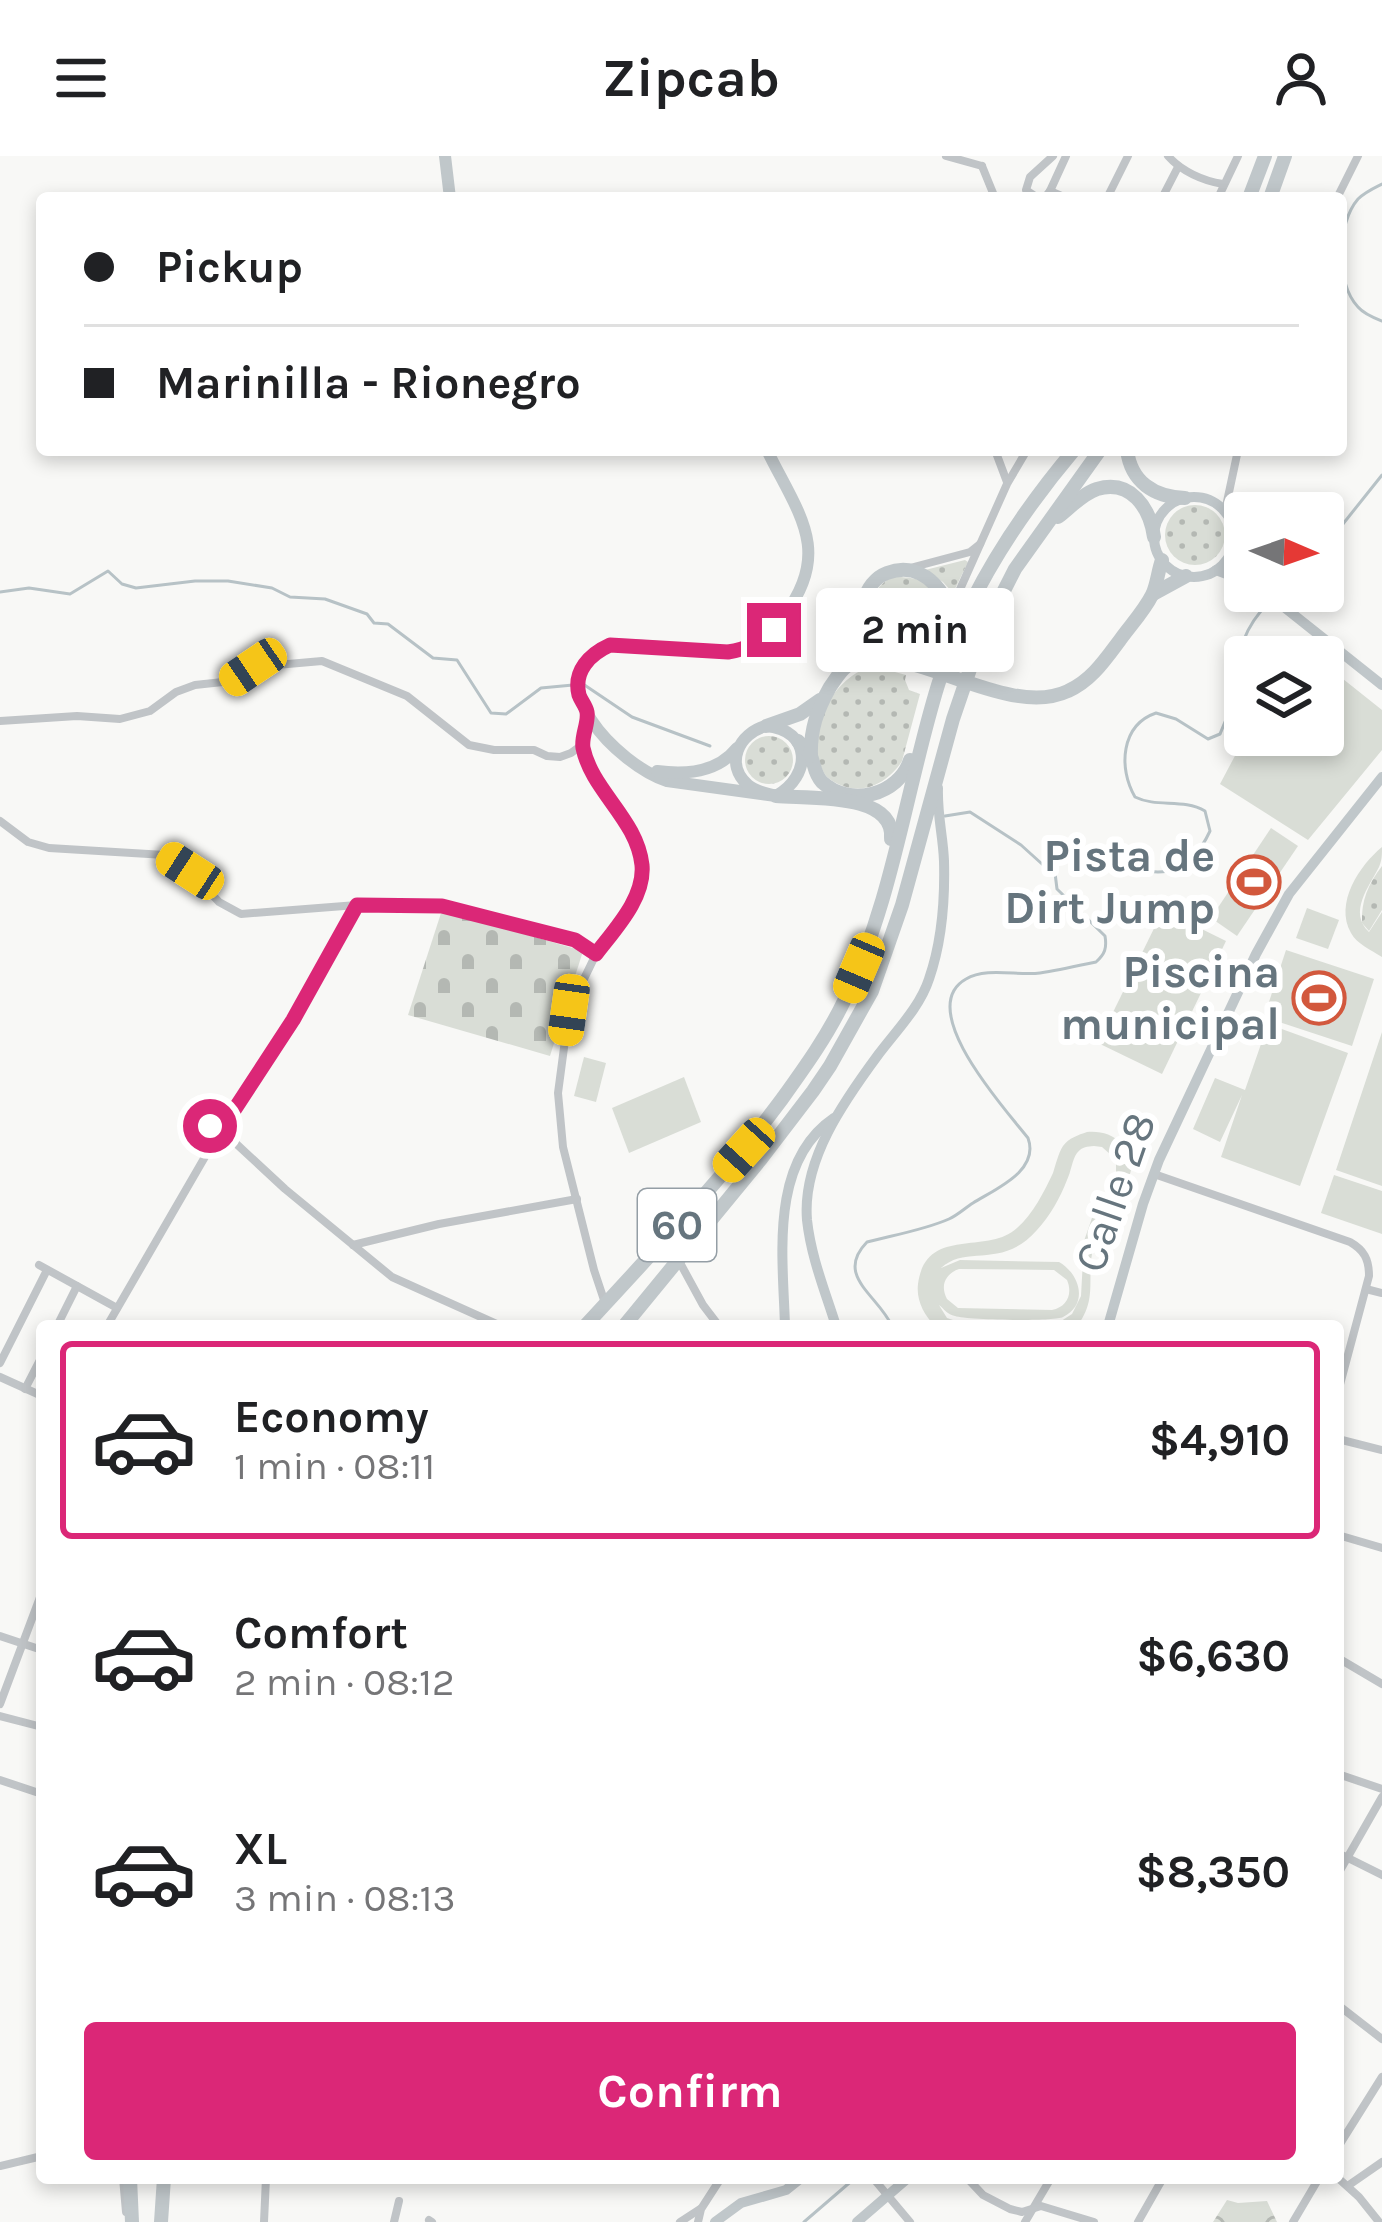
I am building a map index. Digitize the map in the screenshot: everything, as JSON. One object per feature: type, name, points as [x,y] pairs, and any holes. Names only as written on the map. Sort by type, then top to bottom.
[{"type":"highway","points":[[1251,192],[1264,156]]},
{"type":"highway","points":[[1272,192],[1285,156]]},
{"type":"highway","name":"60","points":[[590,1320],[744,1150],[829,1030],[859,968],[888,878],[927,723],[971,599],[1037,495],[1068,456]]},
{"type":"highway","name":"60","points":[[629,1320],[812,1091],[872,991],[982,634],[1015,569],[1096,456]]},
{"type":"highway","points":[[1128,456],[1142,483],[1161,494],[1185,498]]},
{"type":"highway","points":[[1044,528],[1092,491],[1120,488],[1144,505],[1154,537]]},
{"type":"highway","points":[[927,723],[899,782],[877,794],[827,786],[806,750],[828,692],[847,666],[872,657],[1032,699],[1067,692],[1088,680],[1103,663],[1153,594],[1162,560]]},
{"type":"highway","points":[[901,662],[870,640],[862,615],[872,585],[884,574],[901,570],[939,587],[953,622],[951,648]]},
{"type":"highway","points":[[1153,594],[1186,576]]},
{"type":"highway","points":[[766,726],[800,714],[828,692]]},
{"type":"highway","points":[[776,796],[854,803],[883,813],[892,828],[888,878]]},
{"type":"highway","points":[[127,2184],[130,2222]]},
{"type":"highway","points":[[161,2222],[164,2184]]},
{"type":"main road","points":[[445,156],[449,192]]},
{"type":"main road","points":[[633,764],[674,773],[708,768],[733,754],[756,728],[766,726],[784,729],[806,750],[795,782],[776,796],[668,781],[633,764],[613,746],[588,713],[578,685],[584,663],[610,645],[728,652],[757,644],[774,630],[800,592],[808,572],[809,544],[770,456]]},
{"type":"main road","points":[[1224,510],[1207,499],[1185,498],[1160,516],[1154,537],[1162,560],[1186,576],[1206,575],[1224,561]]},
{"type":"main road","points":[[1216,570],[1224,573]]},
{"type":"main road","points":[[1292,612],[1382,685]]},
{"type":"main road","points":[[741,741],[736,751],[739,773],[754,790],[776,796]]},
{"type":"main road","points":[[834,1320],[815,1263],[807,1217],[809,1182],[840,1114],[920,1000],[934,962],[944,861],[937,817],[939,771]]},
{"type":"main road","name":"Calle 28","points":[[1110,1320],[1154,1174],[1256,954],[1288,894],[1382,777]]},
{"type":"main road","points":[[785,1320],[788,1188],[797,1157],[818,1129],[840,1114]]},
{"type":"main road","points":[[715,2222],[741,2203],[794,2184]]},
{"type":"main road","points":[[857,2222],[901,2184]]},
{"type":"street","points":[[946,156],[983,161],[993,192]]},
{"type":"street","points":[[1028,192],[1026,184],[1053,156]]},
{"type":"street","points":[[1046,192],[1066,156]]},
{"type":"street","points":[[1110,192],[1128,156]]},
{"type":"street","points":[[1168,156],[1178,167],[1223,184]]},
{"type":"street","points":[[1220,192],[1238,156]]},
{"type":"street","points":[[1339,192],[1358,156]]},
{"type":"street","points":[[1165,192],[1178,167]]},
{"type":"street","points":[[1033,174],[1058,192]]},
{"type":"street","points":[[997,456],[1007,484]]},
{"type":"street","points":[[953,622],[957,596],[1023,456]]},
{"type":"street","points":[[1229,492],[1237,456]]},
{"type":"street","points":[[901,570],[970,552],[982,543]]},
{"type":"street","points":[[0,721],[77,716],[120,719],[150,711],[195,685],[232,681],[253,667],[322,661],[407,696],[469,745],[535,750],[560,757],[582,745]]},
{"type":"street","points":[[588,713],[582,745],[590,767],[634,836],[642,866],[639,891],[596,954],[569,1010],[558,1093],[563,1147],[605,1304]]},
{"type":"street","points":[[0,821],[28,842],[49,848],[166,855],[190,871],[219,902],[241,914],[357,905],[442,906],[575,940],[596,954]]},
{"type":"street","points":[[225,1124],[293,1020],[357,905]]},
{"type":"street","points":[[217,1122],[225,1124],[230,1138],[224,1144],[213,1144],[208,1130],[217,1122]]},
{"type":"street","points":[[230,1138],[392,1276],[488,1320]]},
{"type":"street","points":[[110,1320],[213,1144]]},
{"type":"street","points":[[1154,1174],[1350,1241],[1366,1255],[1366,1289],[1344,1370]]},
{"type":"street","points":[[353,1245],[577,1199]]},
{"type":"street","points":[[679,1259],[714,1320]]},
{"type":"street","points":[[0,1363],[43,1268],[117,1308]]},
{"type":"street","points":[[60,1320],[77,1286]]},
{"type":"street","points":[[1366,1289],[1382,1293]]},
{"type":"street","points":[[26,1390],[36,1369]]},
{"type":"street","points":[[0,1377],[36,1394]]},
{"type":"street","points":[[1344,1440],[1382,1450]]},
{"type":"street","points":[[1344,1536],[1382,1547]]},
{"type":"street","points":[[0,1704],[36,1606]]},
{"type":"street","points":[[0,1636],[36,1648]]},
{"type":"street","points":[[1344,1662],[1382,1684]]},
{"type":"street","points":[[0,1716],[36,1725]]},
{"type":"street","points":[[1344,1777],[1382,1793],[1344,1853]]},
{"type":"street","points":[[0,1780],[36,1792]]},
{"type":"street","points":[[1344,1856],[1382,1875]]},
{"type":"street","points":[[1344,2010],[1382,2038]]},
{"type":"street","points":[[1344,2138],[1382,2078]]},
{"type":"street","points":[[0,2166],[36,2157]]},
{"type":"street","points":[[1348,2186],[1382,2162]]},
{"type":"street","points":[[1344,2183],[1379,2222]]},
{"type":"street","points":[[264,2222],[266,2184]]},
{"type":"street","points":[[698,2222],[717,2184]]},
{"type":"street","points":[[878,2184],[910,2222]]},
{"type":"street","points":[[974,2184],[994,2202],[1022,2212],[1050,2207],[1094,2222]]},
{"type":"street","points":[[1025,2222],[1048,2184]]},
{"type":"street","points":[[1138,2222],[1160,2184]]},
{"type":"street","points":[[1293,2222],[1315,2184]]},
{"type":"street","points":[[394,2222],[399,2201]]},
{"type":"street","points":[[680,2222],[701,2209]]},
{"type":"green space","points":[[1183,507],[1207,507],[1223,523],[1223,547],[1207,563],[1183,563],[1167,547],[1167,523]]},
{"type":"green space","points":[[965,560],[953,593],[925,570]]},
{"type":"green space","points":[[892,577],[910,578],[933,588],[940,621],[933,649],[921,644],[912,657],[890,650],[875,638],[868,619],[871,600]]},
{"type":"green space","points":[[873,666],[906,675],[909,690],[920,694],[902,761],[882,781],[857,789],[832,781],[824,773],[816,741],[834,694],[845,681]]},
{"type":"green space","points":[[1344,680],[1382,710],[1382,750],[1308,840],[1220,784],[1235,756],[1344,756]]},
{"type":"green space","points":[[769,736],[786,743],[793,760],[786,777],[769,784],[752,777],[745,760],[752,743]]},
{"type":"green space","name":"Pista de Dirt Jump","points":[[1271,828],[1298,846],[1237,936],[1211,918]]},
{"type":"green space","points":[[1382,847],[1360,916],[1369,932],[1382,912],[1382,957],[1354,937],[1346,909],[1358,874]]},
{"type":"green space","points":[[1382,866],[1382,910],[1369,931],[1362,923],[1363,907]]},
{"type":"green space","points":[[1307,908],[1339,920],[1328,949],[1296,938]]},
{"type":"green space","points":[[442,910],[583,951],[550,1056],[408,1015]]},
{"type":"green space","points":[[1163,910],[1226,941],[1162,1074],[1098,1043]]},
{"type":"green space","name":"Piscina municipal","points":[[1286,950],[1374,979],[1352,1046],[1264,1017]]},
{"type":"green space","points":[[1268,1024],[1348,1053],[1300,1186],[1221,1157],[1242,1095],[1220,1142],[1193,1129],[1215,1078],[1245,1090]]},
{"type":"green space","points":[[1382,1032],[1382,1186],[1336,1170]]},
{"type":"green space","points":[[584,1057],[606,1063],[596,1102],[574,1096]]},
{"type":"green space","points":[[684,1077],[701,1122],[629,1153],[612,1108]]},
{"type":"green space","points":[[1102,1133],[1118,1141],[1131,1161],[1124,1186],[1097,1236],[1090,1296],[1081,1320],[1063,1320],[1072,1314],[1081,1296],[1084,1241],[1116,1172],[1111,1155],[1094,1146],[1077,1153],[1054,1206],[1024,1242],[998,1253],[951,1261],[941,1268],[960,1260],[1059,1262],[1079,1289],[1071,1311],[1056,1319],[992,1319],[955,1316],[939,1305],[953,1320],[930,1320],[918,1296],[923,1266],[945,1248],[990,1240],[1017,1228],[1042,1195],[1063,1146],[1071,1139]],"holes":[[[959,1269],[1054,1270],[1067,1280],[1069,1295],[1062,1306],[1052,1310],[958,1308],[945,1294],[947,1277]]]},
{"type":"green space","points":[[1334,1175],[1382,1191],[1382,1234],[1321,1213]]},
{"type":"green space","points":[[1227,2200],[1267,2201],[1277,2222],[1213,2222]]},
{"type":"water","points":[[1311,983],[1346,993],[1341,1011],[1306,1000]]},
{"type":"waterway","points":[[1347,220],[1361,197],[1382,184]]},
{"type":"waterway","points":[[1347,287],[1363,312],[1382,321]]},
{"type":"waterway","points":[[1344,523],[1382,475]]},
{"type":"waterway","points":[[0,592],[29,588],[70,594],[108,571],[122,584],[136,588],[195,581],[272,588],[290,597],[325,599],[367,614],[374,623],[388,624],[433,658],[457,660],[491,713],[506,714],[541,688],[573,685]]},
{"type":"waterway","points":[[889,1320],[857,1275],[858,1254],[867,1242],[952,1217],[1013,1178],[1030,1150],[1028,1138],[969,1060],[950,1013],[953,993],[974,975],[1040,973],[1096,962],[1101,956],[1105,936],[1057,889],[1054,865],[1067,853],[1165,872],[1196,853],[1210,831],[1205,811],[1135,797],[1126,773],[1129,737],[1156,713],[1208,739],[1220,734],[1240,650],[1261,612]]},
{"type":"waterway","points":[[583,684],[632,717],[710,746]]},
{"type":"waterway","points":[[945,816],[970,812],[1021,845],[1052,873]]},
{"type":"waterway","points":[[804,2222],[848,2184]]},
{"type":"place","name":"Pista de Dirt Jump","points":[[1254,882]]},
{"type":"place","name":"Piscina municipal","points":[[1319,998]]},
{"type":"route","points":[[210,1126],[225,1124],[293,1020],[357,905],[442,906],[575,940],[596,954],[639,891],[642,866],[634,836],[590,767],[582,745],[588,713],[578,680],[584,663],[610,645],[743,650],[774,630]]}]
